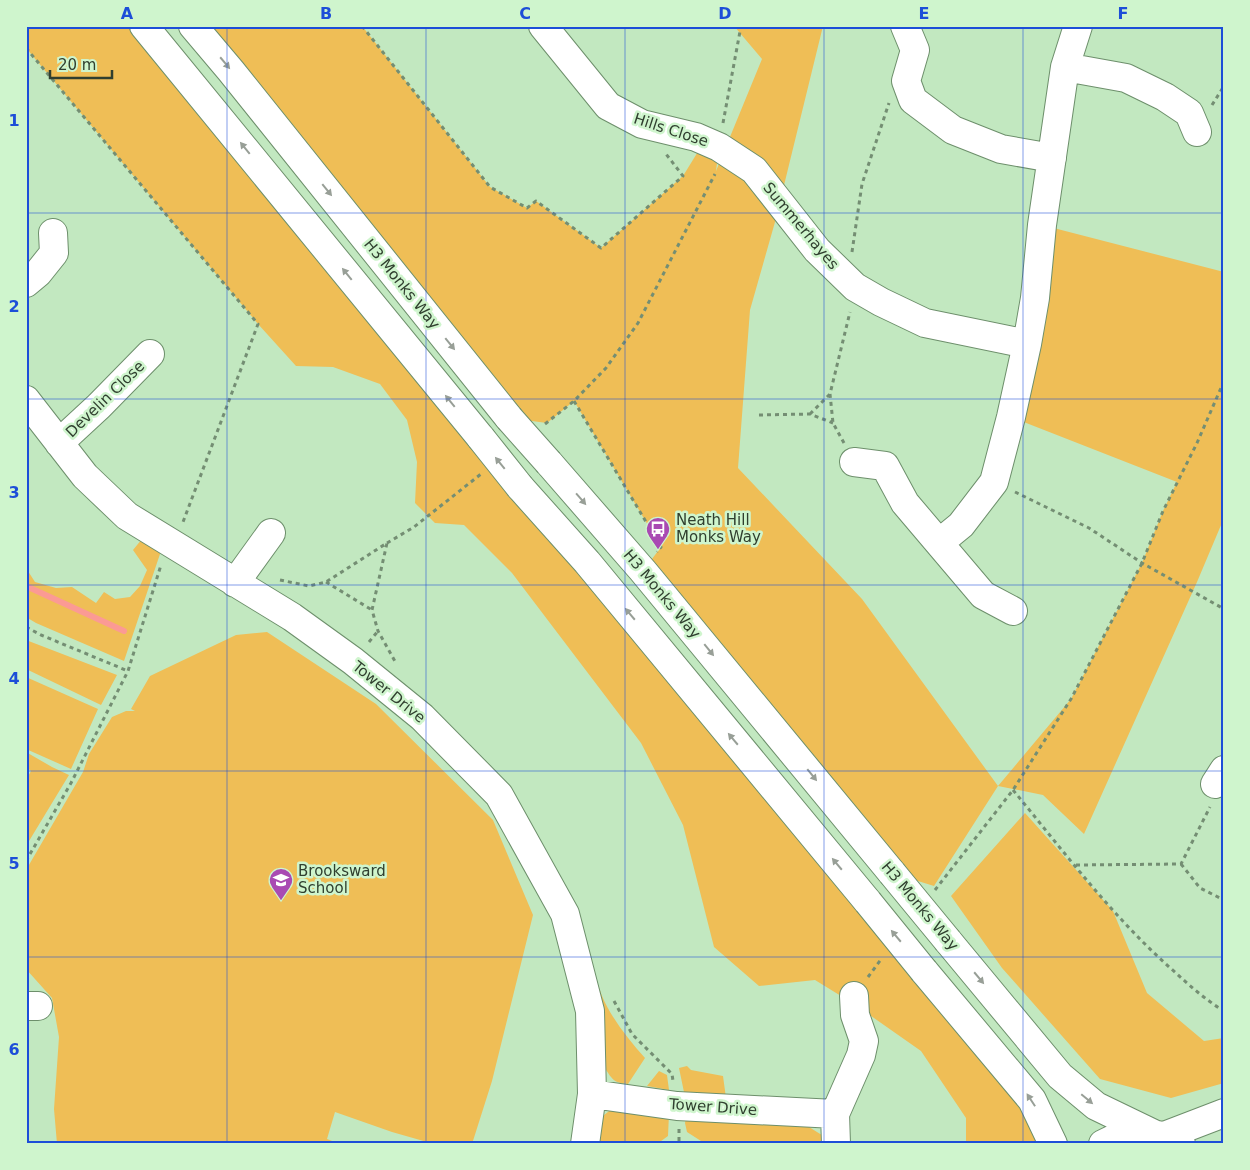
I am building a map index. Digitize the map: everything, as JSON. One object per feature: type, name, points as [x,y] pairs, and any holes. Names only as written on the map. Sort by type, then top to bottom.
[{"type":"street","points":[[144,26],[520,487],[587,562],[1032,1100],[1053,1144]]},
{"type":"street","name":"H3 Monks Way","points":[[193,26],[509,418],[643,571],[1060,1076],[1096,1106],[1166,1138]]},
{"type":"street","name":"Hills Close","points":[[543,26],[608,106],[642,124],[696,137],[719,147]]},
{"type":"street","points":[[939,543],[962,525],[994,482],[1027,344],[1065,67],[1078,26]]},
{"type":"street","points":[[910,38],[906,81],[913,100],[954,130],[1001,149],[1052,158]]},
{"type":"street","points":[[1065,67],[1126,78],[1165,97],[1189,113],[1197,132]]},
{"type":"street","name":"Summerhayes","points":[[719,147],[754,170],[817,250],[856,287],[881,302],[925,323],[1027,344]]},
{"type":"street","points":[[26,283],[38,273],[54,253],[53,233]]},
{"type":"street","name":"Develin Close","points":[[59,443],[99,406],[150,354]]},
{"type":"street","name":"Tower Drive","points":[[26,400],[85,476],[127,516],[292,617],[360,667],[422,717],[499,795],[565,914],[590,1010],[592,1094],[585,1144]]},
{"type":"street","points":[[854,462],[886,466],[905,503],[983,595],[1014,611]]},
{"type":"street","points":[[235,583],[271,533]]},
{"type":"street","points":[[836,1144],[835,1114],[861,1055],[864,1041],[855,1015],[854,996]]},
{"type":"street","name":"Tower Drive","points":[[592,1094],[677,1106],[835,1114]]},
{"type":"street","points":[[1103,1144],[1115,1137],[1134,1133],[1166,1138],[1224,1113]]},
{"type":"path","points":[[362,26],[490,187],[527,208],[536,202],[601,248],[684,176],[666,154]]},
{"type":"path","points":[[539,429],[574,400],[606,368],[638,323],[715,174],[741,26]]},
{"type":"path","points":[[26,48],[258,324],[177,538],[173,544],[166,548],[128,671],[71,783],[26,861]]},
{"type":"path","points":[[934,891],[1013,790],[1071,699],[1142,563],[1163,511],[1197,443],[1224,381]]},
{"type":"path","points":[[810,414],[830,394]]},
{"type":"path","points":[[574,400],[661,547],[643,571]]},
{"type":"path","points":[[760,415],[810,414],[833,423]]},
{"type":"path","points":[[387,543],[414,527],[484,472]]},
{"type":"path","points":[[994,482],[1089,528],[1142,563],[1224,609]]},
{"type":"path","points":[[326,582],[372,610]]},
{"type":"path","points":[[26,627],[128,671]]},
{"type":"path","points":[[1181,864],[1217,786]]},
{"type":"path","points":[[1013,790],[1113,911],[1159,958],[1206,1000],[1224,1011]]},
{"type":"path","points":[[1075,866],[1181,864]]},
{"type":"path","points":[[1181,864],[1200,888],[1220,898],[1224,898]]},
{"type":"path","points":[[854,996],[888,952]]},
{"type":"shaded area","points":[[26,26],[144,26],[924,971],[1024,1114],[1037,1144],[966,1144],[966,1118],[921,1051],[854,1004],[815,980],[759,986],[714,947],[683,825],[641,743],[512,573],[464,525],[435,523],[415,503],[417,462],[407,420],[380,384],[333,367],[296,366],[258,324],[26,48]]},
{"type":"shaded area","points":[[194,26],[362,26],[490,187],[527,208],[536,201],[601,248],[683,176],[699,150],[719,147],[716,171],[762,59],[734,26],[823,26],[775,222],[750,310],[738,468],[862,599],[998,786],[934,886],[892,873],[643,571],[661,547],[574,401],[547,423],[509,418]]},
{"type":"shaded area","points":[[1042,225],[1224,272],[1224,518],[1084,834],[1043,795],[998,786],[1071,699],[1142,563],[1177,482],[1011,417]]},
{"type":"shaded area","points":[[142,539],[160,544],[160,554],[124,661],[26,617],[26,568],[35,582],[56,588],[72,587],[96,603],[104,592],[115,599],[130,597],[140,586],[147,570],[133,550]]},
{"type":"shaded area","name":"Brooksward School","points":[[267,632],[376,704],[493,820],[533,915],[492,1081],[472,1144],[434,1144],[335,1112],[327,1139],[340,1144],[57,1144],[54,1109],[59,1037],[52,998],[26,969],[26,870],[83,772],[89,754],[112,717],[126,711],[135,711],[131,709],[150,676],[236,635]]},
{"type":"shaded area","points":[[26,640],[117,675],[101,705],[26,669]]},
{"type":"shaded area","points":[[26,677],[98,709],[71,769],[26,749]]},
{"type":"shaded area","points":[[26,752],[69,775],[26,846],[26,780],[31,771],[26,767]]},
{"type":"shaded area","points":[[1025,813],[1113,911],[1147,993],[1204,1041],[1224,1038],[1224,1083],[1171,1098],[1100,1079],[1002,968],[951,896]]},
{"type":"shaded area","points":[[592,965],[602,996],[611,1013],[645,1058],[628,1084],[614,1080],[605,1068]]},
{"type":"shaded area","points":[[687,1066],[691,1070],[723,1076],[726,1098],[685,1097],[679,1068]]},
{"type":"shaded area","points":[[659,1071],[667,1075],[669,1090],[647,1086]]},
{"type":"shaded area","points":[[613,1108],[669,1114],[668,1136],[657,1144],[595,1144],[599,1119]]},
{"type":"shaded area","points":[[686,1118],[809,1127],[825,1137],[827,1144],[738,1144],[724,1141],[701,1141],[687,1132]]},
{"type":"waterway","points":[[26,586],[124,631]]},
{"type":"place","name":"Neath Hill Monks Way","points":[[658,550]]},
{"type":"place","name":"Brooksward School","points":[[281,901]]}]
